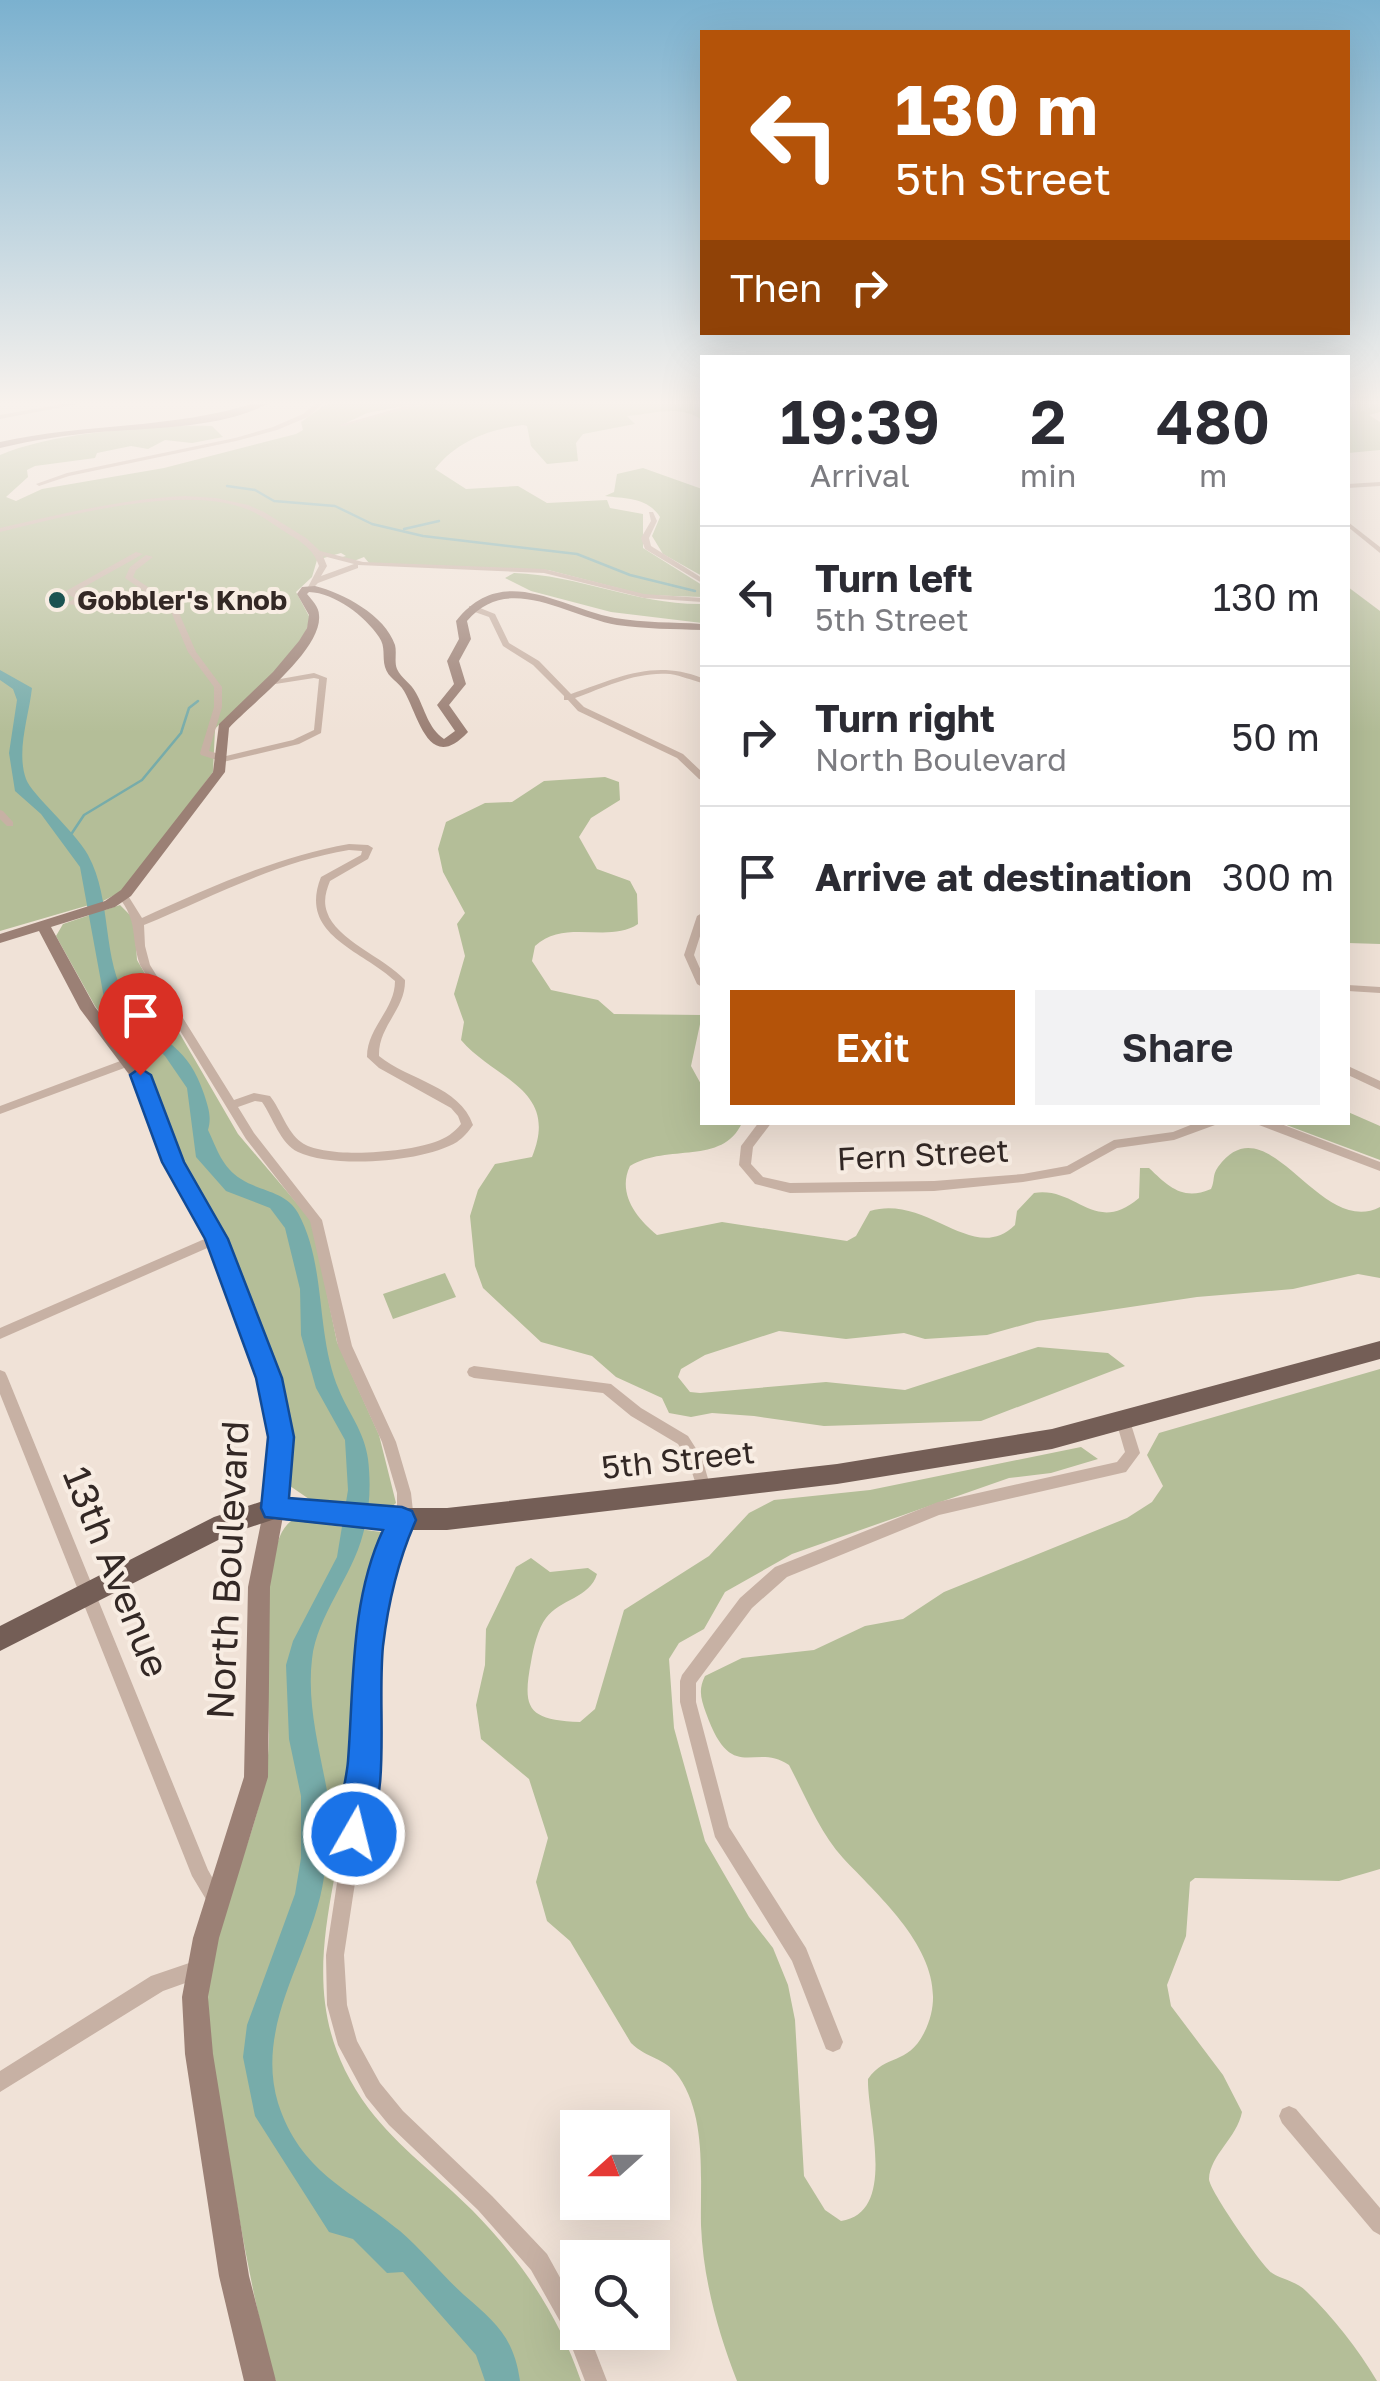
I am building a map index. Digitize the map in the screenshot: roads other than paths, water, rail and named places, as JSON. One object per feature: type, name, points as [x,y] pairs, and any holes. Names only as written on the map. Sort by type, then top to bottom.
[{"type":"main road","name":"5th Street","points":[[0,1639],[222,1525],[274,1508],[391,1519],[704,1489],[951,1457],[1124,1422],[1380,1350]]},
{"type":"street","points":[[0,530],[90,511]]},
{"type":"street","points":[[257,511],[318,554],[363,564],[544,571],[644,596],[700,600]]},
{"type":"street","points":[[651,514],[654,521],[645,538],[648,547],[700,580]]},
{"type":"street","points":[[1350,526],[1380,551]]},
{"type":"street","points":[[314,584],[323,566],[318,554]]},
{"type":"street","points":[[71,594],[113,564],[144,556],[129,578],[173,608],[192,652],[215,682],[219,701],[204,753],[223,758],[296,742],[318,731],[323,678],[314,675],[270,683]]},
{"type":"street","points":[[0,940],[120,898],[213,781],[223,758],[223,727],[270,683],[312,627],[314,612],[302,594],[314,584],[363,564]]},
{"type":"street","points":[[314,584],[330,590],[383,634],[390,646],[392,670],[410,691],[418,718],[430,734],[443,740],[458,737],[462,732],[443,705],[460,684],[453,661],[465,639],[461,620],[472,608],[494,598],[523,595],[611,620],[700,627]]},
{"type":"street","points":[[472,608],[492,616],[502,640],[536,662],[567,698],[595,718],[680,756],[700,775]]},
{"type":"street","points":[[567,698],[654,669],[684,672],[700,680]]},
{"type":"street","points":[[0,813],[10,824]]},
{"type":"street","points":[[142,922],[305,856],[352,845],[368,848],[365,857],[325,879],[321,902],[324,919],[335,933],[400,980],[399,996],[375,1034],[373,1057],[388,1069],[454,1102],[464,1110],[467,1124],[458,1138],[441,1147],[389,1155],[329,1154],[296,1144],[266,1099],[254,1097],[232,1105]]},
{"type":"street","points":[[120,898],[142,922],[140,949],[145,965],[262,1153],[307,1203],[323,1236],[345,1346],[389,1442],[404,1493],[391,1519],[389,1547],[368,1645],[364,1765],[335,1955],[341,2025],[373,2090],[538,2262],[574,2324],[596,2381]]},
{"type":"street","points":[[700,922],[689,956],[700,980]]},
{"type":"street","name":"North Boulevard","points":[[43,925],[88,1008],[131,1062],[153,1101],[173,1162],[216,1239],[275,1400],[281,1448],[259,1587],[256,1777],[198,1969],[199,2054],[234,2276],[260,2381]]},
{"type":"street","points":[[1350,988],[1380,990]]},
{"type":"street","points":[[0,1110],[131,1062]]},
{"type":"street","points":[[1350,1071],[1380,1086]]},
{"type":"street","name":"Fern Street","points":[[764,1125],[746,1146],[746,1165],[758,1181],[790,1188],[934,1186],[1044,1176],[1070,1170],[1114,1144],[1174,1136],[1203,1125]]},
{"type":"street","points":[[1271,1125],[1380,1167]]},
{"type":"street","points":[[0,1334],[216,1239]]},
{"type":"street","points":[[474,1372],[606,1388],[636,1412],[684,1440],[695,1458],[704,1489]]},
{"type":"street","name":"13th Avenue","points":[[0,1376],[200,1876],[218,1902]]},
{"type":"street","points":[[833,2042],[806,1966],[720,1831],[688,1702],[688,1681],[769,1579],[938,1509],[1121,1468],[1133,1453],[1124,1422]]},
{"type":"street","points":[[0,2082],[158,1983],[198,1969]]},
{"type":"street","points":[[1289,2116],[1380,2224]]},
{"type":"water","points":[[0,670],[32,688],[23,745],[26,779],[88,855],[101,891],[114,967],[128,1001],[148,1025],[179,1051],[197,1076],[209,1112],[208,1130],[229,1169],[241,1179],[287,1200],[298,1213],[313,1255],[332,1368],[368,1459],[369,1497],[363,1534],[321,1627],[312,1659],[313,1716],[331,1834],[318,1905],[279,2016],[273,2073],[278,2103],[287,2127],[313,2163],[400,2231],[494,2322],[513,2353],[520,2381],[485,2381],[476,2355],[403,2272],[387,2273],[353,2239],[329,2232],[255,2116],[243,2057],[247,2025],[295,1894],[301,1858],[301,1796],[289,1739],[286,1665],[293,1641],[337,1557],[348,1490],[345,1440],[316,1388],[301,1335],[300,1289],[285,1228],[270,1208],[226,1191],[196,1157],[187,1088],[165,1056],[104,998],[80,867],[41,814],[15,791],[9,753],[17,700],[13,689],[0,680]]},
{"type":"waterway","points":[[346,511],[372,524],[423,536],[577,554],[630,575],[695,591]]},
{"type":"waterway","points":[[404,529],[439,521]]},
{"type":"waterway","points":[[72,833],[84,815],[142,780],[181,733],[189,708],[198,701]]},
{"type":"place","name":"Gobbler's Knob","points":[[57,600]]}]
